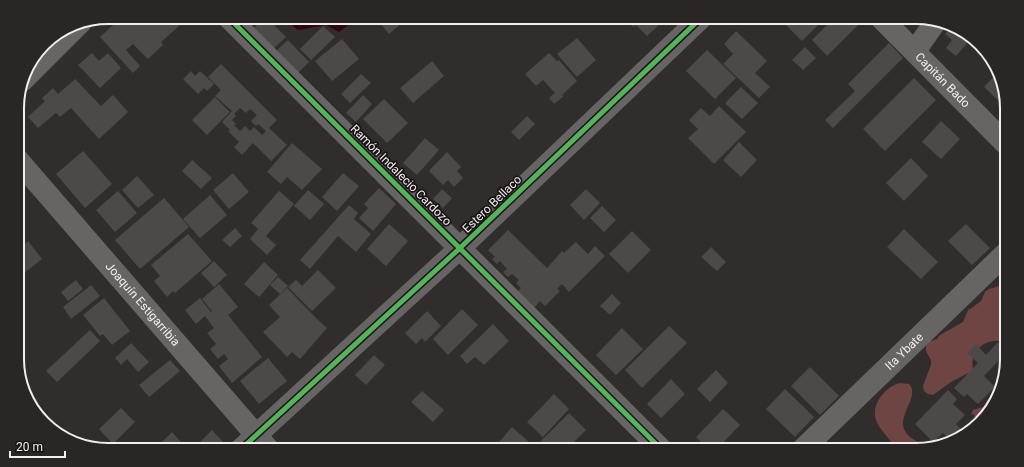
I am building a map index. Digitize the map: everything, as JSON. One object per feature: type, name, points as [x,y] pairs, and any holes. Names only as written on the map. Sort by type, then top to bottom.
[{"type":"main road","points":[[34,69],[69,34]]},
{"type":"street","name":"Ramón Indalecio Cardozo","points":[[235,24],[655,443]]},
{"type":"street","name":"Estero Bellaco","points":[[257,443],[695,24]]},
{"type":"street","name":"Capitán Bado","points":[[887,24],[1000,138]]},
{"type":"street","points":[[915,51],[933,26]]},
{"type":"street","name":"Joaquín Estigarribia","points":[[24,167],[253,443]]},
{"type":"street","name":"Ita Ybate","points":[[809,443],[1000,259]]},
{"type":"shaded area","points":[[291,24],[350,24],[339,32],[326,25],[298,30]]},
{"type":"shaded area","points":[[1000,286],[1000,341],[987,342],[977,350],[974,355],[973,369],[970,372],[951,382],[933,395],[928,394],[924,391],[923,386],[931,365],[931,360],[926,351],[926,346],[929,342],[937,339],[940,335],[963,322],[969,308],[969,310],[981,301],[985,292],[989,289]]},
{"type":"shaded area","points":[[899,383],[909,384],[912,391],[911,398],[903,424],[906,432],[914,440],[921,443],[892,443],[880,427],[875,415],[875,408],[882,395],[892,386]]},
{"type":"shaded area","points":[[992,394],[983,410],[974,419],[974,414],[971,415],[973,410],[983,407]]},
{"type":"building","points":[[114,24],[177,24],[179,26],[161,42],[163,45],[148,59],[133,44],[126,50],[140,66],[133,73],[100,37]]},
{"type":"building","points":[[257,24],[273,24],[286,37],[270,52],[250,32]]},
{"type":"building","points":[[381,24],[401,24],[389,34]]},
{"type":"building","points":[[630,24],[656,24],[658,26],[647,36],[636,25],[633,27]]},
{"type":"building","points":[[785,24],[819,24],[802,41]]},
{"type":"building","points":[[828,24],[859,24],[827,56],[812,40]]},
{"type":"building","points":[[323,26],[335,37],[311,60],[300,49]]},
{"type":"building","points":[[948,30],[968,42],[956,56],[946,48],[952,40],[945,34]]},
{"type":"building","points":[[736,31],[767,61],[755,73],[770,87],[759,98],[723,64],[733,54],[724,44]]},
{"type":"building","points":[[577,38],[596,60],[577,77],[557,54]]},
{"type":"building","points":[[342,39],[359,59],[332,81],[315,61]]},
{"type":"building","points":[[288,40],[309,62],[298,73],[276,51]]},
{"type":"building","points":[[889,43],[903,58],[833,128],[825,120],[855,91],[848,84]]},
{"type":"building","points":[[805,47],[816,58],[803,70],[792,60]]},
{"type":"building","points":[[707,50],[736,78],[715,99],[686,71]]},
{"type":"building","points":[[92,53],[99,61],[108,53],[121,68],[100,88],[78,65]]},
{"type":"building","points":[[549,53],[557,61],[559,60],[577,81],[562,95],[564,96],[554,104],[549,98],[555,93],[543,80],[536,86],[525,74]]},
{"type":"building","points":[[432,61],[444,76],[413,103],[400,88]]},
{"type":"building","points":[[221,64],[277,120],[269,128],[287,145],[271,161],[253,143],[242,155],[234,147],[239,142],[228,131],[230,130],[222,122],[232,111],[215,96],[221,90],[208,77]],"holes":[[[240,108],[246,113],[250,109],[257,115],[251,121],[256,126],[258,124],[266,131],[262,135],[254,127],[250,131],[245,126],[240,131],[234,125],[236,124],[232,120],[236,116],[234,114]]]},
{"type":"building","points":[[191,71],[195,76],[200,71],[214,84],[207,91],[204,88],[198,94],[183,79]]},
{"type":"building","points":[[361,74],[371,83],[350,103],[341,94]]},
{"type":"building","points":[[994,76],[999,102],[984,87]]},
{"type":"building","points":[[914,78],[936,100],[885,151],[863,129]]},
{"type":"building","points":[[75,79],[101,106],[113,95],[128,112],[99,139],[71,108],[60,117],[56,113],[38,128],[28,117],[45,101],[42,98],[53,88],[58,94]]},
{"type":"building","points":[[741,87],[758,103],[742,119],[725,103]]},
{"type":"building","points":[[363,95],[372,104],[356,122],[346,113]]},
{"type":"building","points":[[215,97],[230,112],[207,135],[192,120]]},
{"type":"building","points":[[384,99],[408,123],[387,143],[363,119]]},
{"type":"building","points":[[719,106],[746,132],[714,164],[688,138],[698,129],[689,120],[701,108],[710,116]]},
{"type":"building","points":[[527,116],[535,124],[519,140],[511,132]]},
{"type":"building","points":[[941,121],[960,139],[941,159],[922,142]]},
{"type":"building","points":[[425,138],[439,150],[417,175],[403,163]]},
{"type":"building","points":[[739,142],[757,160],[741,177],[723,160]]},
{"type":"building","points":[[292,143],[322,169],[302,190],[287,177],[281,184],[267,172]]},
{"type":"building","points":[[83,151],[112,184],[85,208],[56,174]]},
{"type":"building","points":[[447,152],[461,167],[457,171],[463,178],[454,187],[448,180],[443,185],[429,171]]},
{"type":"building","points":[[911,158],[928,176],[904,201],[886,183]]},
{"type":"building","points":[[192,160],[212,178],[201,189],[182,171]]},
{"type":"building","points":[[233,173],[249,192],[229,209],[213,190]]},
{"type":"building","points":[[343,173],[359,186],[337,211],[322,197]]},
{"type":"building","points":[[137,176],[154,195],[138,208],[122,190]]},
{"type":"building","points":[[379,188],[396,204],[373,231],[359,218],[368,208],[364,204]]},
{"type":"building","points":[[442,189],[452,198],[443,208],[433,199]]},
{"type":"building","points":[[586,189],[600,203],[584,220],[570,205]]},
{"type":"building","points":[[308,190],[324,204],[310,220],[294,206]]},
{"type":"building","points":[[118,191],[137,213],[115,232],[96,210]]},
{"type":"building","points":[[279,191],[294,204],[266,236],[276,245],[267,255],[250,239],[258,229],[251,223]]},
{"type":"building","points":[[210,195],[227,215],[200,238],[183,219]]},
{"type":"building","points":[[164,198],[189,227],[140,269],[115,240]]},
{"type":"building","points":[[349,205],[358,213],[354,219],[371,234],[356,252],[338,236],[310,269],[300,260]]},
{"type":"building","points":[[602,206],[616,220],[604,232],[590,218]]},
{"type":"building","points":[[389,224],[408,241],[386,266],[367,249]]},
{"type":"building","points":[[966,224],[990,248],[972,265],[948,241]]},
{"type":"building","points":[[235,228],[242,236],[230,247],[222,240]]},
{"type":"building","points":[[904,229],[938,262],[921,279],[887,247]]},
{"type":"building","points":[[508,230],[547,268],[562,251],[564,253],[576,242],[588,254],[595,246],[605,256],[569,292],[562,284],[557,289],[560,291],[545,306],[540,301],[534,308],[517,292],[521,288],[516,283],[519,280],[512,274],[508,277],[503,272],[507,269],[500,261],[497,264],[492,259],[495,257],[488,250]]},
{"type":"building","points":[[632,231],[651,250],[628,273],[609,254]]},
{"type":"building","points":[[188,234],[212,261],[175,293],[173,291],[167,297],[154,281],[160,276],[151,265]]},
{"type":"building","points":[[28,241],[42,259],[24,273],[24,244]]},
{"type":"building","points":[[711,247],[726,262],[717,271],[701,257]]},
{"type":"building","points":[[214,261],[227,275],[214,287],[201,273]]},
{"type":"building","points":[[264,262],[278,275],[259,297],[244,284]]},
{"type":"building","points":[[318,270],[336,288],[312,311],[288,287],[296,280],[302,286]]},
{"type":"building","points":[[278,277],[288,286],[280,294],[270,285]]},
{"type":"building","points":[[76,280],[83,289],[68,301],[61,292]]},
{"type":"building","points":[[219,284],[238,307],[228,315],[262,357],[232,383],[219,366],[228,359],[224,354],[218,359],[210,349],[216,344],[207,333],[214,328],[205,316],[196,324],[185,310],[200,298],[211,312],[212,311],[202,299]]},
{"type":"building","points":[[91,285],[100,296],[71,319],[63,307]]},
{"type":"building","points":[[287,288],[327,328],[300,359],[292,352],[287,357],[263,332],[280,317],[269,305]]},
{"type":"building","points":[[612,294],[621,303],[610,315],[600,306]]},
{"type":"building","points":[[104,298],[130,331],[112,345],[103,334],[100,336],[83,315]]},
{"type":"building","points":[[462,309],[478,325],[448,355],[433,339]]},
{"type":"building","points":[[427,311],[441,326],[425,342],[422,338],[416,344],[405,333]]},
{"type":"building","points":[[493,324],[509,341],[484,365],[475,357],[467,364],[460,356]]},
{"type":"building","points":[[669,326],[687,343],[642,388],[625,370]]},
{"type":"building","points":[[622,328],[643,349],[616,375],[596,355]]},
{"type":"building","points":[[90,330],[100,341],[57,382],[46,371]]},
{"type":"building","points":[[998,342],[1000,344],[1000,359],[984,376],[995,387],[978,404],[967,394],[964,397],[954,388],[978,363],[967,353],[976,344],[986,355]]},
{"type":"building","points":[[131,343],[149,362],[138,372],[127,359],[121,365],[115,358]]},
{"type":"building","points":[[374,355],[385,365],[366,385],[355,375]]},
{"type":"building","points":[[268,358],[287,381],[259,404],[240,381]]},
{"type":"building","points":[[170,360],[180,371],[149,397],[139,385]]},
{"type":"building","points":[[810,367],[839,396],[820,415],[791,386]]},
{"type":"building","points":[[716,370],[728,383],[710,402],[697,389]]},
{"type":"building","points":[[671,379],[685,394],[661,418],[647,404]]},
{"type":"building","points":[[785,389],[814,417],[795,437],[766,409]]},
{"type":"building","points":[[948,390],[957,399],[953,404],[965,415],[956,424],[962,430],[947,437],[943,433],[932,441],[915,424]]},
{"type":"building","points":[[422,391],[444,410],[433,422],[411,402]]},
{"type":"building","points":[[554,394],[569,409],[543,437],[527,422]]},
{"type":"building","points":[[121,408],[135,422],[114,443],[112,443],[99,429]]},
{"type":"building","points":[[723,409],[740,425],[723,443],[702,443],[696,437]]},
{"type":"building","points":[[569,413],[586,430],[573,443],[539,443]]},
{"type":"building","points":[[512,427],[530,443],[500,443],[499,442]]},
{"type":"building","points":[[212,430],[223,442],[222,443],[199,443]]},
{"type":"building","points":[[172,432],[182,443],[161,443]]},
{"type":"cycle path","points":[[235,24],[655,443]]},
{"type":"cycle path","points":[[248,443],[460,248],[695,24]]}]
